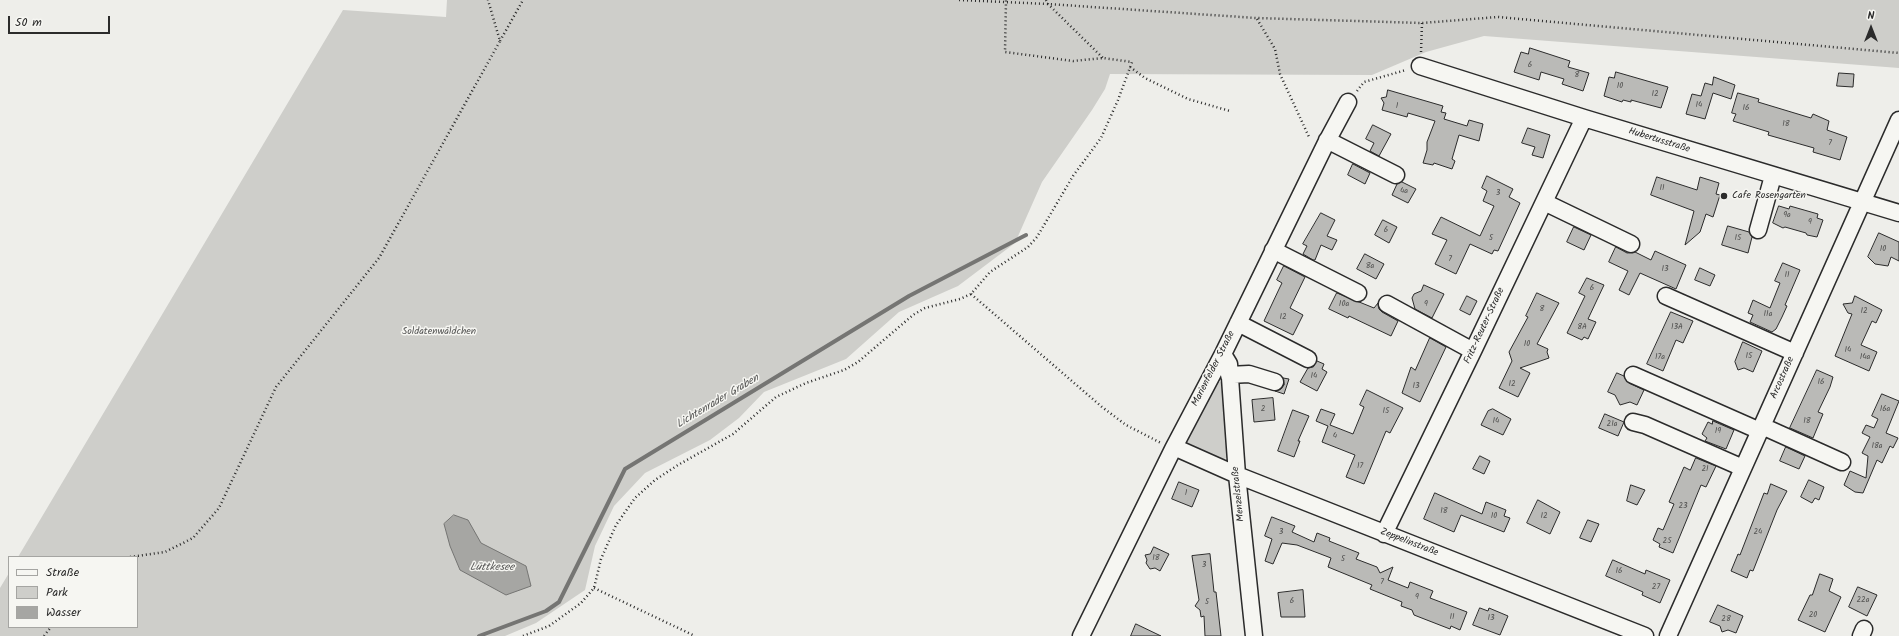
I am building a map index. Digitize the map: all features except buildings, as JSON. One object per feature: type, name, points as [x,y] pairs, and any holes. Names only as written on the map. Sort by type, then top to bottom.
[{"type":"street","name":"Hubertusstraße","points":[[1420,66],[1584,118],[1899,213]]},
{"type":"street","name":"Marienfelder Straße","points":[[1081,636],[1173,448],[1223,354],[1327,140],[1348,102]]},
{"type":"street","name":"Fritz-Reuter-Straße","points":[[1384,534],[1584,118]]},
{"type":"street","name":"Arcostraße","points":[[1668,636],[1899,120]]},
{"type":"street","points":[[1327,140],[1396,175]]},
{"type":"street","points":[[1758,230],[1773,176]]},
{"type":"street","points":[[1544,202],[1631,244]]},
{"type":"street","points":[[1273,250],[1358,292]]},
{"type":"street","points":[[1666,296],[1795,353]]},
{"type":"street","points":[[1386,304],[1473,351]]},
{"type":"street","points":[[1238,323],[1308,359]]},
{"type":"street","name":"Menzelstraße","points":[[1223,354],[1229,364],[1237,475],[1254,636]]},
{"type":"street","points":[[1229,375],[1249,374],[1275,382]]},
{"type":"street","points":[[1633,375],[1842,462]]},
{"type":"street","points":[[1633,422],[1645,425],[1743,468]]},
{"type":"street","name":"Zeppelinstraße","points":[[1173,448],[1384,534],[1645,636]]},
{"type":"path","points":[[488,0],[500,41]]},
{"type":"path","points":[[137,556],[166,552],[193,538],[218,508],[276,387],[378,258],[523,0]]},
{"type":"path","points":[[959,0],[1048,4],[1256,18],[1422,23],[1498,17],[1899,53]]},
{"type":"path","points":[[1046,0],[1048,4],[1103,58]]},
{"type":"path","points":[[523,636],[549,626],[571,612],[594,588],[601,559],[616,525],[635,498],[655,480],[678,465],[733,434],[776,397],[806,383],[844,370],[858,362],[913,315],[925,308],[960,299],[971,294],[990,272],[1028,247],[1037,237],[1073,176],[1106,130],[1132,62],[1103,58],[1073,61],[1005,52],[1006,2]]},
{"type":"path","points":[[1256,18],[1275,50],[1280,74],[1309,137]]},
{"type":"path","points":[[1348,102],[1364,82],[1420,66],[1422,23]]},
{"type":"path","points":[[1130,67],[1145,78],[1188,99],[1230,111]]},
{"type":"path","points":[[971,294],[1120,421],[1142,434],[1173,448]]},
{"type":"path","points":[[594,588],[695,636]]},
{"type":"path","points":[[44,636],[50,628]]},
{"type":"green space","name":"Soldatenwäldchen","points":[[447,0],[1899,0],[1899,68],[1484,36],[1426,52],[1372,75],[1110,74],[1105,89],[1092,110],[1042,182],[1015,243],[958,286],[899,312],[846,359],[764,392],[739,418],[710,440],[645,473],[614,506],[595,546],[585,590],[536,623],[505,636],[0,636],[0,588],[8,575],[8,628],[138,628],[138,556],[19,556],[343,10],[446,17]]},
{"type":"green space","points":[[1214,381],[1226,383],[1230,456],[1221,461],[1181,443]]},
{"type":"water","name":"Lüttkesee","points":[[454,515],[468,520],[481,543],[526,566],[531,586],[506,595],[460,570],[450,546],[444,524]]},
{"type":"waterway","name":"Lichtenrader Graben","points":[[479,636],[546,611],[559,602],[625,469],[909,296],[1026,235]]},
{"type":"place","name":"Cafe Rosengarten","points":[[1724,196]]}]
